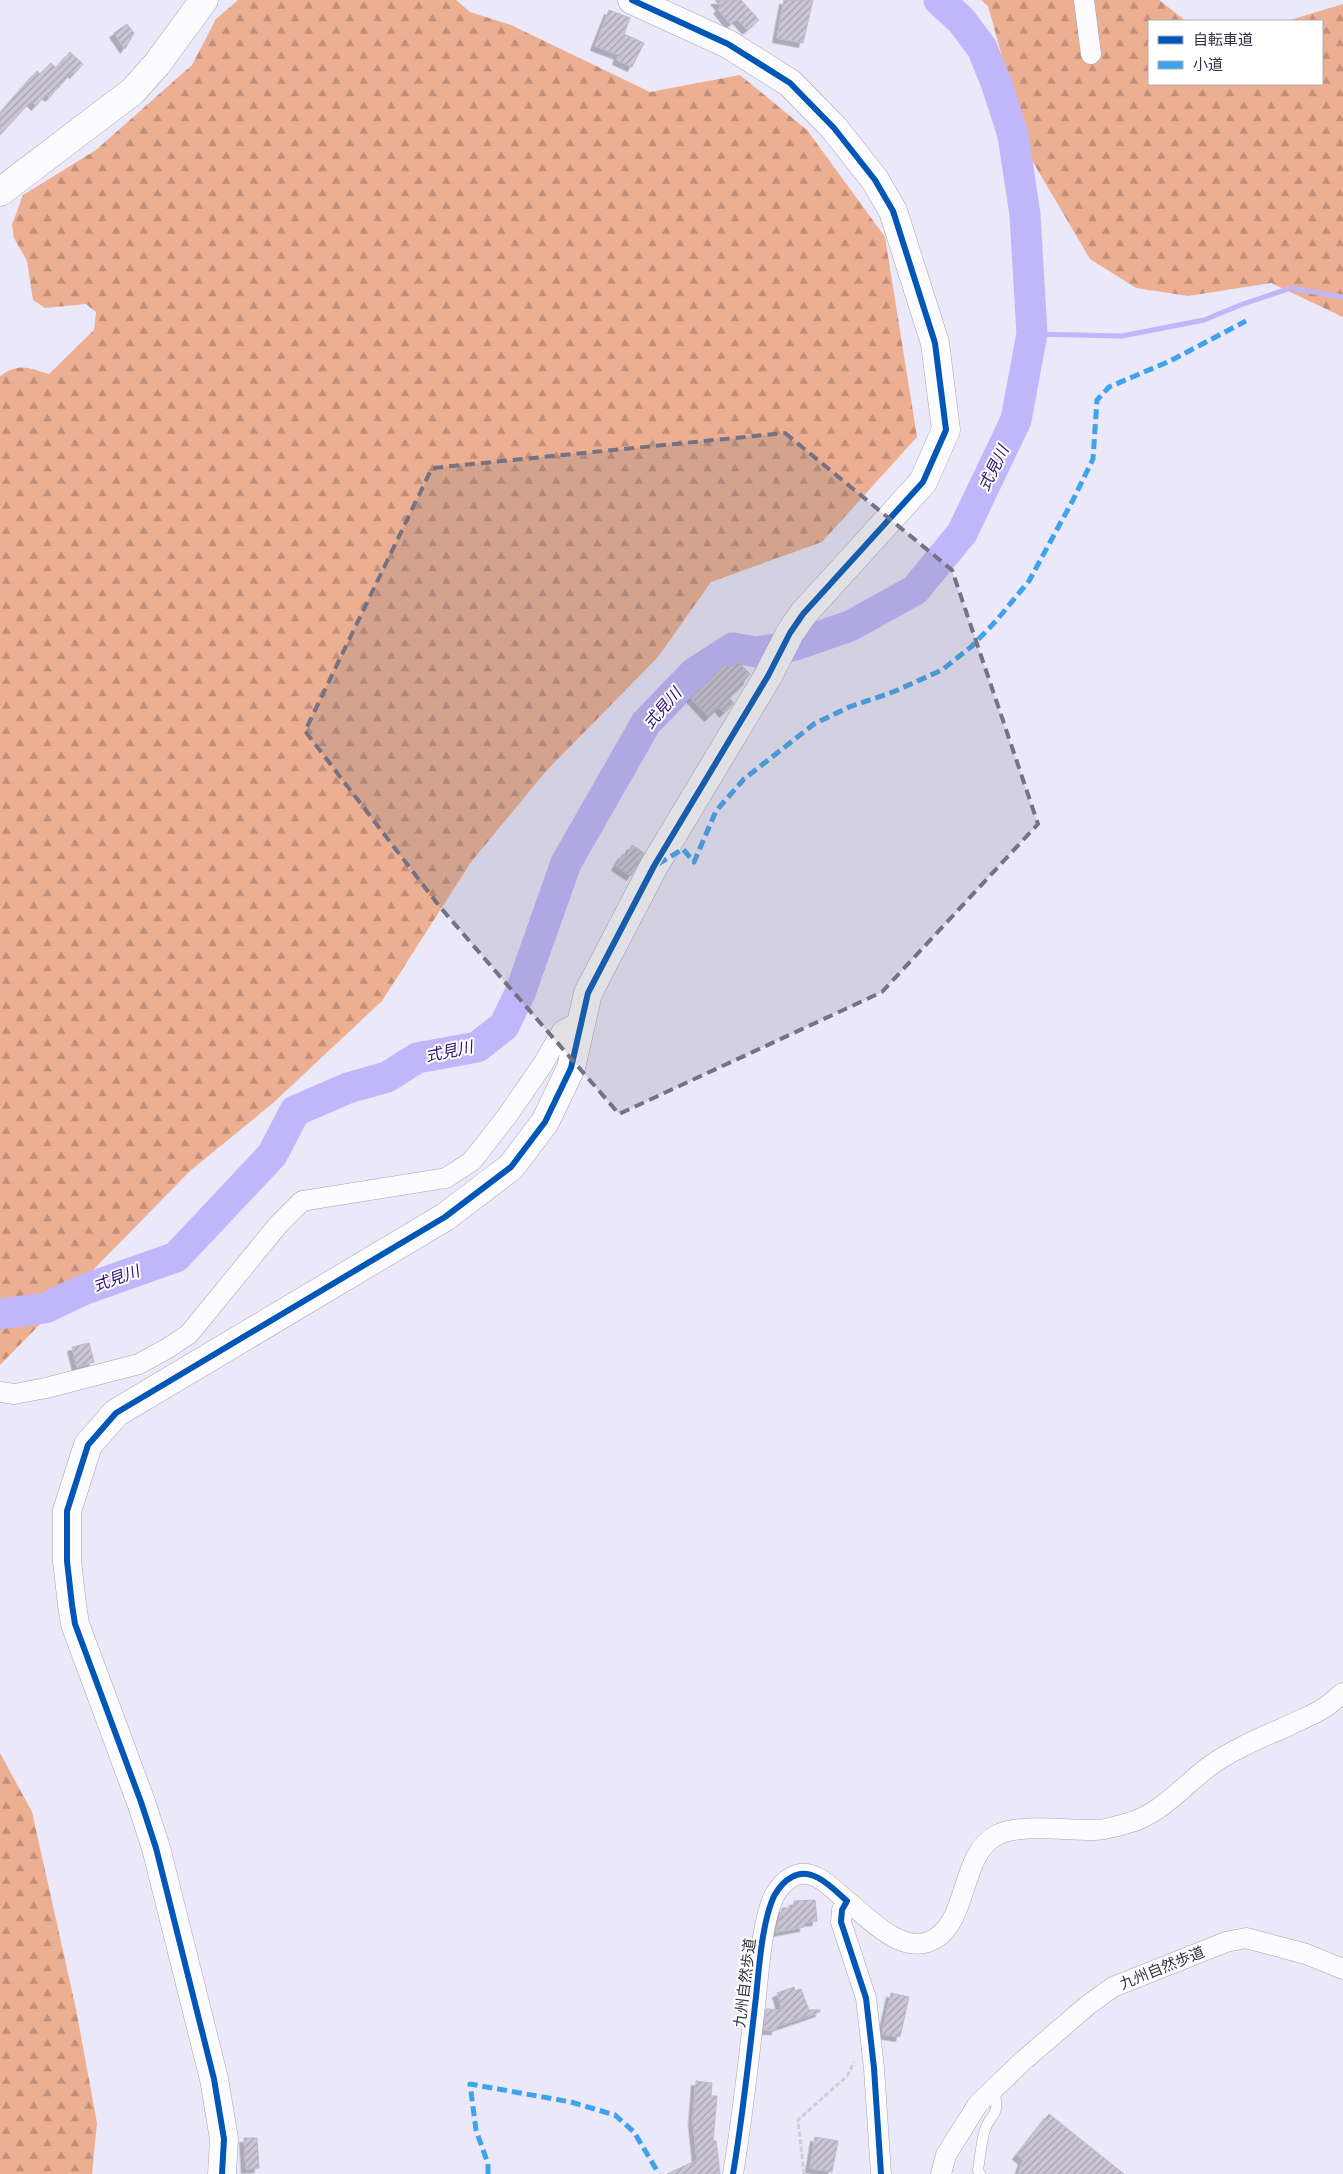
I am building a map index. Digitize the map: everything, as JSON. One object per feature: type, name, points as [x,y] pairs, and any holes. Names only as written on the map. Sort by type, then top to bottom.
[{"type":"street","points":[[0,192],[133,91],[157,64],[204,0]]},
{"type":"street","points":[[222,2174],[224,2140],[214,2079],[156,1848],[138,1793],[75,1624],[67,1561],[67,1511],[88,1445],[116,1413],[445,1217],[511,1167],[545,1122],[571,1068],[588,993],[654,866],[768,676],[790,633],[803,614],[923,482],[946,430],[935,343],[893,210],[875,180],[834,128],[790,83],[728,44],[632,0]]},
{"type":"street","points":[[1084,0],[1091,54]]},
{"type":"street","points":[[0,1392],[14,1394],[100,1376],[139,1364],[168,1348],[189,1334],[278,1225],[302,1201],[446,1178],[472,1161],[507,1116],[543,1064],[562,1031],[582,1020]]},
{"type":"street","name":"九州自然歩道","points":[[733,2174],[741,2129],[762,1941],[774,1898],[781,1886],[793,1876],[808,1874],[821,1878],[895,1938],[912,1944],[928,1942],[945,1932],[955,1916],[966,1881],[982,1848],[992,1838],[1005,1831],[1038,1829],[1097,1830],[1130,1823],[1154,1810],[1213,1764],[1260,1738],[1322,1710],[1343,1693]]},
{"type":"street","points":[[847,1901],[842,1910],[841,1922],[866,1998],[874,2068],[877,2170]]},
{"type":"street","name":"九州自然歩道","points":[[941,2174],[946,2155],[978,2104],[1088,2005],[1113,1987],[1226,1942],[1246,1938],[1306,1954],[1343,1969]]},
{"type":"lane","points":[[980,2174],[978,2170],[984,2131],[996,2112],[998,2104],[994,2089]]},
{"type":"path","points":[[804,2174],[798,2120],[848,2076],[854,2064],[854,2055]]},
{"type":"highlighted area","points":[[785,433],[952,570],[1038,824],[882,992],[619,1114],[440,907],[305,731],[432,468]]},
{"type":"green space","points":[[238,0],[456,0],[470,12],[511,25],[650,92],[740,75],[807,130],[885,237],[917,437],[822,542],[711,582],[658,657],[547,770],[471,862],[382,1001],[273,1103],[190,1171],[0,1365],[0,376],[19,368],[30,368],[49,374],[94,330],[96,312],[86,304],[45,308],[33,300],[27,261],[14,238],[12,225],[23,195],[96,150],[192,65],[216,19]]},
{"type":"green space","points":[[981,0],[1159,0],[1185,20],[1148,20],[1148,85],[1323,85],[1323,20],[1290,20],[1343,4],[1343,317],[1271,283],[1188,296],[1136,288],[1090,259],[1030,157],[988,6]]},
{"type":"green space","points":[[0,1753],[32,1812],[76,2009],[97,2123],[92,2174],[0,2174]]},
{"type":"building","points":[[715,0],[741,0],[759,20],[747,30],[737,19],[730,24],[718,9],[721,7]]},
{"type":"building","points":[[784,0],[813,0],[803,43],[777,38]]},
{"type":"building","points":[[609,10],[630,18],[624,34],[644,43],[632,67],[617,60],[619,55],[595,46]]},
{"type":"building","points":[[127,24],[134,33],[125,49],[114,33]]},
{"type":"building","points":[[70,52],[83,64],[74,74],[72,72],[50,97],[46,94],[36,106],[31,101],[0,135],[0,113],[37,71],[40,74],[51,63],[56,68]]},
{"type":"building","points":[[738,662],[750,674],[743,682],[744,684],[729,698],[734,703],[724,713],[719,707],[709,717],[691,698],[726,664],[731,670]]},
{"type":"building","points":[[632,845],[644,853],[631,876],[616,866],[623,854],[626,856]]},
{"type":"building","points":[[89,1343],[94,1362],[77,1367],[72,1347]]},
{"type":"building","points":[[815,1900],[817,1921],[804,1922],[804,1927],[776,1932],[782,1908],[794,1908],[794,1901]]},
{"type":"building","points":[[794,1987],[795,1991],[801,1989],[809,2010],[820,2010],[820,2012],[776,2027],[776,2030],[764,2030],[766,2009],[782,2010],[777,1993]]},
{"type":"building","points":[[891,1993],[909,1997],[900,2037],[882,2034]]},
{"type":"building","points":[[696,2081],[712,2083],[711,2096],[717,2096],[713,2141],[716,2141],[720,2174],[667,2174],[697,2160],[693,2121]]},
{"type":"building","points":[[1049,2114],[1124,2174],[1018,2174],[1023,2160],[1017,2155]]},
{"type":"building","points":[[815,2137],[838,2141],[832,2172],[810,2168]]},
{"type":"building","points":[[244,2138],[257,2138],[259,2168],[246,2169]]},
{"type":"waterway","name":"式見川","points":[[0,1314],[45,1308],[83,1290],[176,1257],[272,1155],[295,1111],[348,1088],[387,1077],[417,1058],[477,1047],[504,1026],[520,993],[566,863],[646,723],[694,673],[733,648],[757,652],[792,646],[850,626],[915,590],[962,533],[1016,420],[1032,334],[1025,215],[1013,135],[997,85],[982,48],[961,20],[939,0]]},
{"type":"waterway","points":[[1032,334],[1122,336],[1204,320],[1243,304],[1291,288],[1343,297]]},
{"type":"marked path","points":[[658,864],[683,849],[694,862],[716,811],[744,779],[814,724],[849,707],[893,692],[942,670],[972,646],[996,621],[1029,581],[1073,500],[1093,459],[1097,400],[1109,387],[1170,361],[1246,321]]},
{"type":"marked path","points":[[488,2174],[488,2164],[476,2130],[470,2084],[571,2102],[615,2115],[634,2132],[659,2174]]},
{"type":"cycle path","points":[[222,2174],[224,2139],[214,2079],[156,1848],[141,1802],[75,1624],[67,1561],[67,1511],[88,1445],[116,1413],[445,1217],[511,1167],[545,1122],[571,1068],[588,993],[654,866],[768,676],[790,633],[803,614],[923,482],[946,430],[935,343],[893,211],[875,180],[834,128],[790,83],[728,44],[632,0]]},
{"type":"cycle path","points":[[733,2174],[746,2086],[762,1945],[767,1919],[774,1896],[782,1885],[792,1877],[800,1874],[807,1874],[822,1880],[847,1901],[842,1910],[841,1922],[866,1998],[874,2068],[881,2174]]}]
